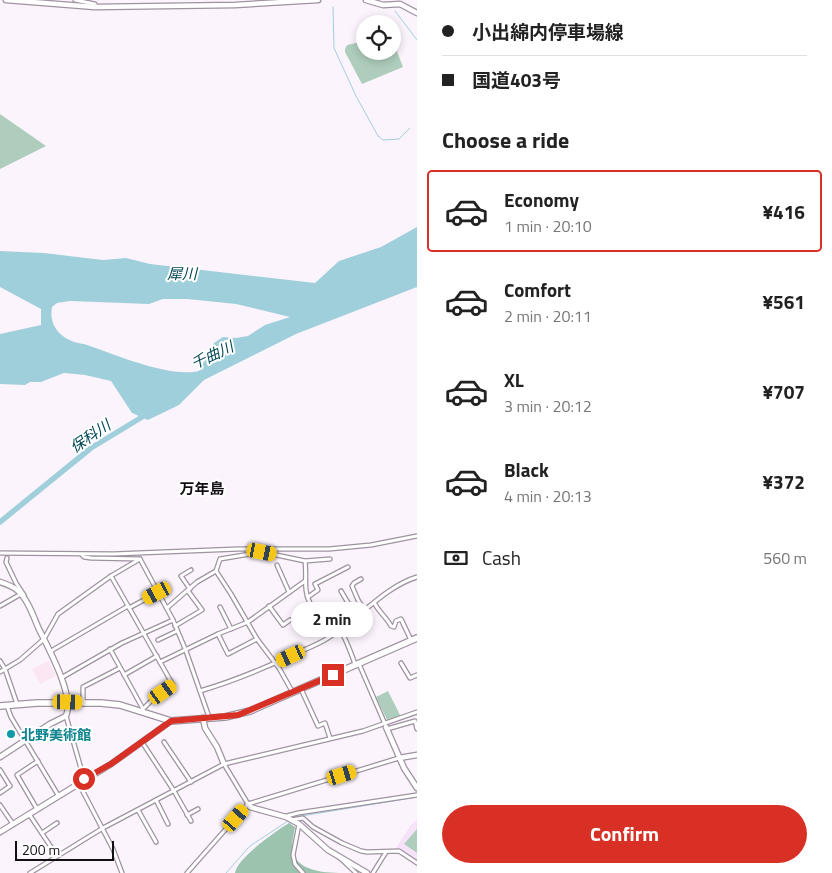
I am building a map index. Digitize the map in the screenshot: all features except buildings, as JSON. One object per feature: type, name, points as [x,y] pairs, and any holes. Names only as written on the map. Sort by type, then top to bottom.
[{"type":"highway","points":[[3,706],[68,702],[120,705],[142,710],[171,721],[238,715],[414,640]]},
{"type":"street","points":[[6,0],[95,7],[235,5],[318,0]]},
{"type":"street","points":[[75,0],[94,4],[95,7]]},
{"type":"street","points":[[366,0],[383,5],[398,2],[417,13]]},
{"type":"street","points":[[0,553],[38,552],[82,555],[329,549],[416,538]]},
{"type":"street","points":[[167,608],[197,582],[216,571],[220,560],[262,550],[305,561],[330,559]]},
{"type":"street","points":[[82,555],[91,558],[140,559]]},
{"type":"street","points":[[7,558],[6,562],[27,603]]},
{"type":"street","points":[[0,672],[20,660],[44,638],[58,614],[111,576],[140,559]]},
{"type":"street","points":[[140,559],[157,593],[167,608],[186,651],[200,691],[206,718],[205,728],[250,807],[289,818],[299,824],[328,850],[367,873]]},
{"type":"street","points":[[305,561],[307,574],[305,581],[310,603],[316,612],[340,630],[386,726],[399,758],[417,788]]},
{"type":"street","points":[[277,565],[289,592]]},
{"type":"street","points":[[308,597],[318,590],[315,584],[348,566]]},
{"type":"street","points":[[175,626],[202,610],[181,576],[190,570]]},
{"type":"street","points":[[216,571],[257,639],[275,663],[293,693]]},
{"type":"street","points":[[110,649],[142,710],[154,698],[173,685],[111,576]]},
{"type":"street","points":[[200,691],[235,680],[319,643],[357,618],[391,590],[417,577]]},
{"type":"street","points":[[361,579],[352,586],[358,600],[366,611]]},
{"type":"street","points":[[160,662],[248,622],[305,581]]},
{"type":"street","points":[[0,582],[10,585],[21,594],[27,603],[51,650],[61,678],[69,711],[66,716],[50,724],[0,757]]},
{"type":"street","points":[[340,592],[357,618]]},
{"type":"street","points":[[51,650],[157,593]]},
{"type":"street","points":[[0,606],[21,594]]},
{"type":"street","points":[[374,604],[391,626],[394,627],[396,621],[401,619],[414,640]]},
{"type":"street","points":[[269,606],[283,625],[290,620]]},
{"type":"street","points":[[220,607],[231,629]]},
{"type":"street","points":[[61,678],[110,649],[143,632],[173,620]]},
{"type":"street","points":[[158,640],[177,631]]},
{"type":"street","points":[[218,634],[228,654],[257,639]]},
{"type":"street","points":[[124,675],[157,656]]},
{"type":"street","points":[[0,661],[5,669],[17,705]]},
{"type":"street","points":[[401,663],[410,678],[417,675]]},
{"type":"street","points":[[83,703],[83,687],[120,668]]},
{"type":"street","points":[[301,689],[318,726],[325,723],[330,738]]},
{"type":"street","points":[[3,706],[26,740],[58,795]]},
{"type":"street","points":[[386,726],[417,712]]},
{"type":"street","points":[[66,716],[84,779]]},
{"type":"street","points":[[0,832],[111,764],[171,721]]},
{"type":"street","points":[[30,873],[103,828],[224,764],[386,726],[415,722],[417,729]]},
{"type":"street","points":[[141,742],[174,791],[191,821]]},
{"type":"street","points":[[164,742],[191,782]]},
{"type":"street","points":[[187,873],[248,804],[399,758],[417,755]]},
{"type":"street","points":[[37,809],[17,775],[38,761]]},
{"type":"street","points":[[0,770],[10,786],[0,793]]},
{"type":"street","points":[[78,783],[103,828],[122,873]]},
{"type":"street","points":[[289,818],[298,813],[417,795]]},
{"type":"street","points":[[156,800],[168,824]]},
{"type":"street","points":[[0,804],[12,824]]},
{"type":"street","points":[[187,814],[198,809]]},
{"type":"street","points":[[138,810],[156,842]]},
{"type":"street","points":[[29,814],[57,856]]},
{"type":"street","points":[[289,818],[302,818],[313,827],[342,843],[361,850],[367,852],[399,851],[417,863]]},
{"type":"street","points":[[42,833],[57,823]]},
{"type":"street","points":[[299,824],[293,855],[295,864],[303,873]]},
{"type":"street","points":[[373,873],[386,852]]},
{"type":"street","points":[[339,856],[340,860],[356,873]]},
{"type":"shaded area","points":[[49,661],[56,676],[40,684],[32,669]]},
{"type":"shaded area","points":[[417,819],[417,861],[400,850],[394,851],[410,826]]},
{"type":"green space","points":[[356,43],[356,60],[400,60],[403,67],[362,84],[345,52],[347,45]]},
{"type":"green space","points":[[0,114],[46,146],[0,169]]},
{"type":"green space","points":[[388,691],[401,717],[388,722],[376,697]]},
{"type":"green space","points":[[289,823],[295,827],[292,847],[294,856],[299,862],[313,870],[331,873],[235,873],[242,860],[267,838]]},
{"type":"green space","points":[[417,829],[417,853],[404,844]]},
{"type":"water","points":[[417,227],[417,287],[296,334],[204,380],[179,405],[148,420],[132,413],[111,381],[85,375],[64,373],[41,382],[30,382],[25,385],[0,384],[0,334],[41,325],[41,309],[0,287],[0,251],[44,253],[103,260],[126,258],[150,264],[315,283],[339,261],[381,247]],"holes":[[[163,299],[187,299],[236,304],[290,317],[265,325],[248,336],[236,338],[223,337],[214,343],[199,371],[187,372],[157,368],[77,343],[59,333],[52,321],[51,315],[52,307],[57,303],[70,301],[149,304]]]},
{"type":"waterway","points":[[333,7],[334,48],[356,96],[378,136],[383,140],[399,139],[410,128]]},
{"type":"waterway","points":[[395,11],[417,40]]},
{"type":"waterway","name":"保科川","points":[[0,522],[91,448],[147,414]]},
{"type":"waterway","points":[[295,817],[417,797]]},
{"type":"waterway","points":[[226,873],[250,846],[288,821]]},
{"type":"place","name":"北野美術館","points":[[11,734]]},
{"type":"district","name":"万年島","points":[[202,488]]},
{"type":"route","points":[[84,779],[111,764],[171,721],[238,715],[333,675]]},
{"type":"water label","name":"犀川","points":[[182,273]]},
{"type":"water label","name":"千曲川","points":[[212,355]]}]
